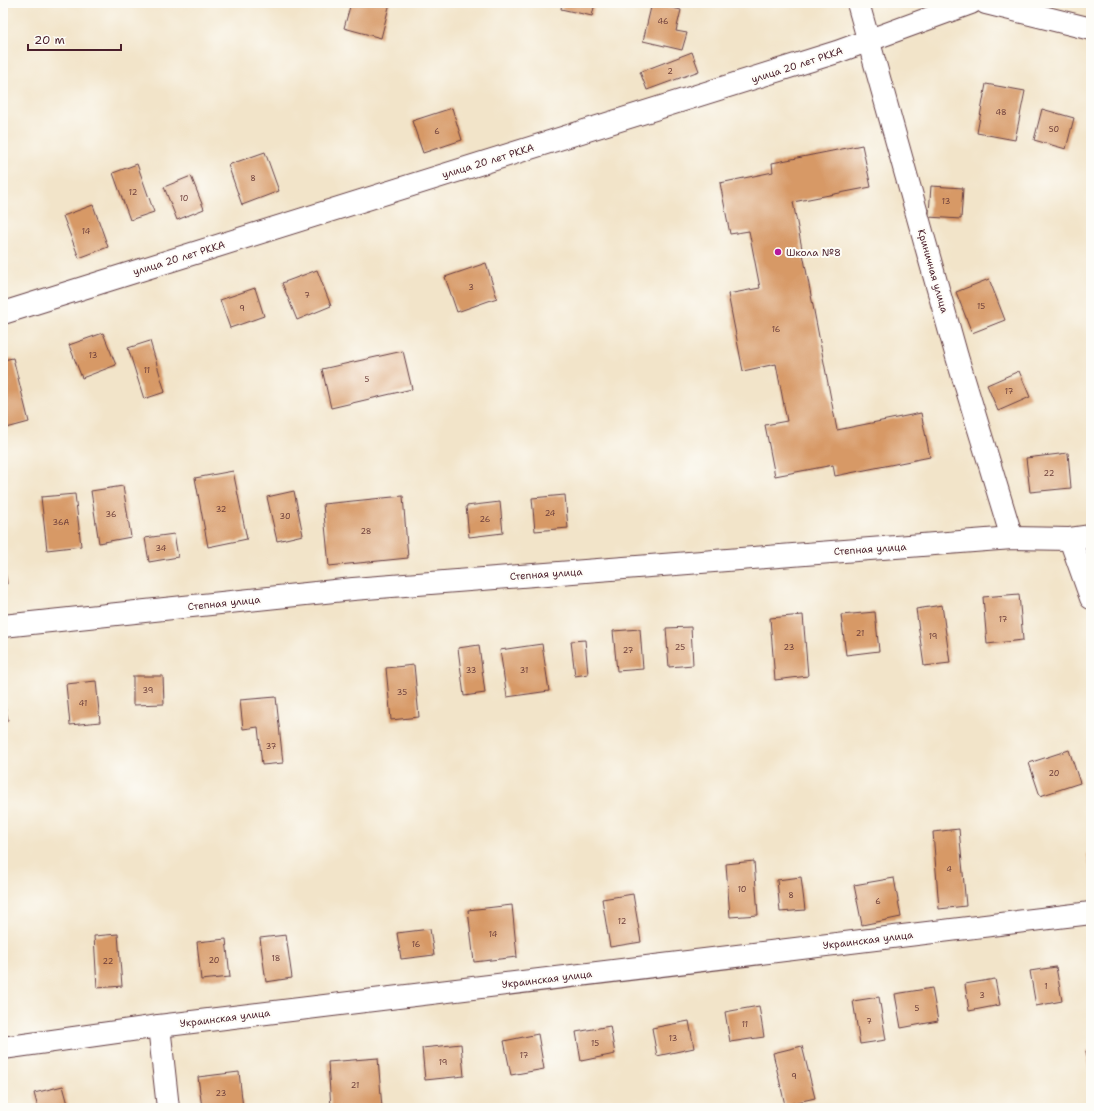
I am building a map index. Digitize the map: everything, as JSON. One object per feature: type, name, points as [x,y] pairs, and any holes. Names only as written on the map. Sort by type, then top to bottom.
[{"type":"street","name":"Криничная улица","points":[[858,3],[957,357],[1012,538]]},
{"type":"street","name":"улица 20 лет РККА","points":[[3,313],[869,41],[971,3]]},
{"type":"street","points":[[986,3],[1091,29]]},
{"type":"street","points":[[1081,537],[1091,598]]},
{"type":"street","name":"Степная улица","points":[[3,626],[353,589],[1012,538],[1081,537]]},
{"type":"street","name":"Украинская улица","points":[[3,1048],[159,1026],[1091,912]]},
{"type":"street","points":[[159,1026],[168,1108]]},
{"type":"building","points":[[351,3],[390,3],[381,38],[344,28]]},
{"type":"building","points":[[562,3],[595,3],[592,16],[561,9]]},
{"type":"building","points":[[652,3],[681,10],[676,31],[687,33],[682,50],[643,41]]},
{"type":"building","points":[[692,52],[699,71],[647,90],[640,72]]},
{"type":"building","points":[[986,84],[1025,91],[1015,140],[977,133]]},
{"type":"building","points":[[452,108],[462,140],[423,153],[412,121]]},
{"type":"building","points":[[1042,109],[1074,118],[1066,149],[1034,140]]},
{"type":"building","points":[[862,145],[871,187],[793,202],[837,430],[921,413],[930,457],[835,476],[833,465],[775,476],[765,425],[787,421],[776,364],[743,371],[728,294],[760,288],[749,231],[730,234],[720,183],[773,172],[772,163]]},
{"type":"building","points":[[265,152],[279,191],[242,205],[228,165]]},
{"type":"building","points":[[137,164],[154,212],[130,220],[113,173]]},
{"type":"building","points":[[191,176],[204,209],[177,220],[164,187]]},
{"type":"building","points":[[931,186],[963,188],[961,219],[928,217]]},
{"type":"building","points":[[93,205],[108,247],[79,258],[63,216]]},
{"type":"building","points":[[486,263],[497,298],[457,312],[445,277]]},
{"type":"building","points":[[317,270],[331,306],[297,320],[282,283]]},
{"type":"building","points":[[989,279],[1005,320],[972,333],[956,292]]},
{"type":"building","points":[[255,288],[264,316],[230,328],[220,300]]},
{"type":"building","points":[[103,333],[116,365],[82,378],[69,345]]},
{"type":"building","points":[[150,341],[165,392],[144,399],[128,348]]},
{"type":"building","points":[[403,351],[412,389],[331,408],[322,369]]},
{"type":"building","points":[[13,358],[29,422],[3,429],[3,360]]},
{"type":"building","points":[[1019,371],[1030,397],[998,411],[987,385]]},
{"type":"building","points":[[1068,453],[1071,488],[1030,492],[1026,458]]},
{"type":"building","points":[[233,471],[247,539],[208,547],[195,478]]},
{"type":"building","points":[[123,486],[131,537],[99,543],[91,491]]},
{"type":"building","points":[[294,491],[303,535],[277,541],[267,497]]},
{"type":"building","points":[[75,494],[81,546],[47,550],[41,497]]},
{"type":"building","points":[[565,495],[568,528],[535,531],[532,498]]},
{"type":"building","points":[[403,496],[408,558],[329,566],[323,504]]},
{"type":"building","points":[[500,502],[503,533],[469,537],[466,506]]},
{"type":"building","points":[[174,534],[178,557],[149,562],[145,538]]},
{"type":"building","points":[[3,559],[7,584],[3,584]]},
{"type":"building","points":[[1019,594],[1023,640],[987,644],[983,597]]},
{"type":"building","points":[[942,605],[950,663],[924,666],[916,609]]},
{"type":"building","points":[[875,612],[879,651],[846,655],[841,615]]},
{"type":"building","points":[[803,615],[808,676],[775,680],[770,618]]},
{"type":"building","points":[[691,627],[693,665],[669,667],[666,628]]},
{"type":"building","points":[[640,629],[643,669],[617,671],[613,631]]},
{"type":"building","points":[[585,640],[588,674],[575,676],[571,641]]},
{"type":"building","points":[[542,644],[549,691],[507,697],[500,650]]},
{"type":"building","points":[[479,645],[485,693],[464,696],[458,648]]},
{"type":"building","points":[[414,665],[419,717],[391,720],[386,668]]},
{"type":"building","points":[[133,676],[163,676],[164,704],[133,705]]},
{"type":"building","points":[[96,681],[100,722],[70,725],[66,684]]},
{"type":"building","points":[[3,697],[8,720],[3,721]]},
{"type":"building","points":[[276,697],[283,763],[262,765],[258,727],[243,729],[240,700]]},
{"type":"building","points":[[1069,750],[1080,783],[1040,796],[1029,763]]},
{"type":"building","points":[[959,829],[966,906],[939,909],[933,832]]},
{"type":"building","points":[[1091,853],[1091,870],[1090,870],[1087,854]]},
{"type":"building","points":[[754,861],[758,915],[730,917],[726,864]]},
{"type":"building","points":[[801,877],[805,910],[780,912],[777,880]]},
{"type":"building","points":[[894,878],[901,917],[862,925],[854,885]]},
{"type":"building","points":[[633,894],[641,942],[610,947],[602,899]]},
{"type":"building","points":[[512,905],[517,957],[474,962],[468,910]]},
{"type":"building","points":[[430,929],[434,955],[401,959],[397,933]]},
{"type":"building","points":[[118,934],[122,986],[97,988],[94,936]]},
{"type":"building","points":[[286,935],[292,978],[266,982],[260,938]]},
{"type":"building","points":[[226,939],[230,977],[201,980],[197,942]]},
{"type":"building","points":[[1056,967],[1062,1001],[1036,1006],[1030,971]]},
{"type":"building","points":[[995,979],[1000,1005],[969,1011],[965,984]]},
{"type":"building","points":[[932,988],[938,1021],[901,1028],[895,994]]},
{"type":"building","points":[[879,997],[886,1040],[860,1044],[853,1001]]},
{"type":"building","points":[[759,1006],[764,1037],[730,1042],[725,1012]]},
{"type":"building","points":[[689,1021],[694,1048],[657,1056],[652,1028]]},
{"type":"building","points":[[610,1026],[615,1054],[581,1061],[576,1032]]},
{"type":"building","points":[[538,1034],[544,1069],[511,1075],[504,1041]]},
{"type":"building","points":[[461,1044],[464,1076],[425,1080],[422,1048]]},
{"type":"building","points":[[802,1046],[815,1098],[785,1105],[773,1053]]},
{"type":"building","points":[[1091,1050],[1091,1071],[1090,1071],[1086,1051]]},
{"type":"building","points":[[378,1058],[382,1108],[331,1108],[328,1062]]},
{"type":"building","points":[[239,1072],[243,1108],[202,1108],[198,1077]]},
{"type":"building","points":[[63,1086],[69,1108],[38,1108],[34,1093]]},
{"type":"place","name":"Школа №8","points":[[778,252]]}]
